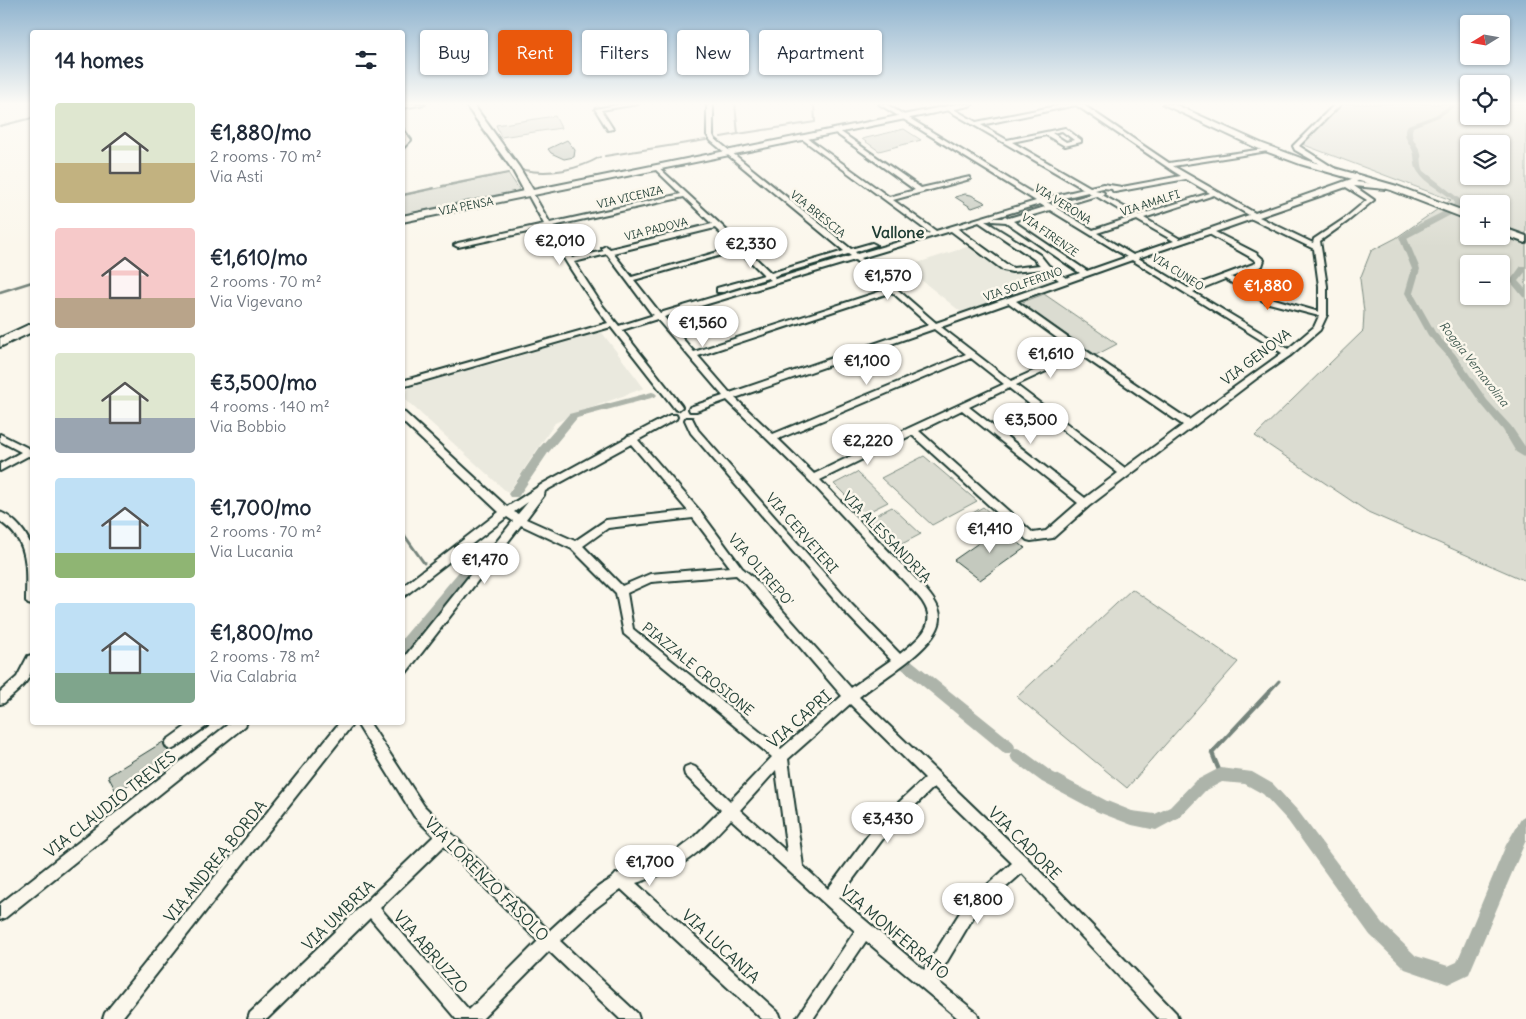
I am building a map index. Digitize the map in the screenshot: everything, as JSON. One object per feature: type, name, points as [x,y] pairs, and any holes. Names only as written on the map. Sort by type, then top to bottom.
[{"type":"street","points":[[504,152],[516,169],[568,259],[614,325],[678,407]]},
{"type":"street","name":"VIA PENSA","points":[[405,218],[735,152]]},
{"type":"street","points":[[823,152],[935,233]]},
{"type":"street","points":[[864,152],[919,190]]},
{"type":"street","name":"VIA VERONA","points":[[959,152],[1132,257]]},
{"type":"street","points":[[1023,152],[1178,241]]},
{"type":"street","points":[[1148,152],[1254,216],[1315,247]]},
{"type":"street","points":[[1168,165],[1252,152]]},
{"type":"street","points":[[1276,152],[1394,188],[1460,213]]},
{"type":"street","points":[[1301,152],[1334,171]]},
{"type":"street","name":"VIA BRESCIA","points":[[728,153],[856,257],[935,326],[1124,473]]},
{"type":"street","points":[[658,168],[773,278]]},
{"type":"street","points":[[980,220],[1008,220],[1120,188],[1187,177]]},
{"type":"street","points":[[888,198],[968,178]]},
{"type":"street","name":"VIA SOLFERINO","points":[[693,409],[1360,178]]},
{"type":"street","points":[[1346,184],[1365,184],[1394,188]]},
{"type":"street","points":[[1226,277],[1268,300],[1323,315],[1323,286],[1315,247],[1316,240],[1371,200],[1346,184]]},
{"type":"street","points":[[773,278],[856,257],[1088,189],[1103,186],[1120,188]]},
{"type":"street","name":"VIA AMALFI","points":[[1091,233],[1215,193]]},
{"type":"street","name":"VIA VICENZA","points":[[458,245],[686,195]]},
{"type":"street","name":"VIA FIRENZE","points":[[1000,214],[1086,274]]},
{"type":"street","name":"VIA FIRENZE","points":[[980,220],[1037,257],[1045,267],[1065,281]]},
{"type":"street","name":"VIA PADOVA","points":[[568,259],[716,223]]},
{"type":"street","points":[[952,228],[1006,268],[1012,270],[1045,267]]},
{"type":"street","points":[[1188,291],[1259,264],[1260,260],[1209,231]]},
{"type":"street","points":[[1510,234],[1526,240]]},
{"type":"street","points":[[405,383],[657,313],[876,244],[892,246]]},
{"type":"street","points":[[630,279],[740,247]]},
{"type":"street","name":"VIA ALESSANDRIA","points":[[607,250],[657,313],[729,397],[813,479],[922,593],[934,612],[934,622],[916,647],[898,660]]},
{"type":"street","name":"VIA CUNEO","points":[[1132,257],[1288,353]]},
{"type":"street","points":[[693,354],[892,290]]},
{"type":"street","points":[[1010,300],[1082,352],[1190,425]]},
{"type":"street","name":"VIA GENOVA","points":[[912,430],[1031,536],[1049,535],[1085,503],[1124,473],[1254,376],[1288,353],[1317,328],[1323,315]]},
{"type":"street","points":[[0,344],[30,329]]},
{"type":"street","points":[[813,479],[912,430],[1082,352]]},
{"type":"street","points":[[772,438],[972,355]]},
{"type":"street","points":[[687,406],[693,409],[694,415],[689,420],[680,421],[673,417],[672,412],[678,407],[687,406]]},
{"type":"street","points":[[963,406],[1085,503]]},
{"type":"street","points":[[405,592],[506,512],[547,485],[673,417]]},
{"type":"street","points":[[405,418],[506,512],[576,546],[621,591],[650,578],[738,571]]},
{"type":"street","name":"VIA CERVETERI","points":[[689,420],[694,431],[848,608],[898,660]]},
{"type":"street","points":[[0,437],[30,453]]},
{"type":"street","name":"VIA OLTREPO'","points":[[631,438],[696,514],[738,571],[749,580],[850,696]]},
{"type":"street","points":[[0,468],[30,453]]},
{"type":"street","points":[[405,665],[547,485]]},
{"type":"street","points":[[576,546],[606,524],[696,514]]},
{"type":"street","points":[[0,516],[12,525],[24,540],[30,567]]},
{"type":"street","name":"PIAZZALE CROSIONE","points":[[621,591],[628,631],[781,757]]},
{"type":"street","name":"VIA CAPRI","points":[[621,879],[651,872],[674,862],[692,849],[781,757],[850,696],[898,660]]},
{"type":"street","points":[[0,699],[21,680],[30,664]]},
{"type":"street","name":"VIA CADORE","points":[[850,696],[1022,863],[1170,1019]]},
{"type":"street","points":[[171,744],[199,725]]},
{"type":"street","name":"VIA CLAUDIO TREVES","points":[[0,913],[237,725]]},
{"type":"street","name":"VIA ANDREA BORDA","points":[[111,1019],[346,725]]},
{"type":"street","name":"VIA LORENZO FASOLO","points":[[365,725],[419,811],[548,941],[630,1019]]},
{"type":"street","points":[[781,757],[796,870]]},
{"type":"street","name":"VIA MONFERRATO","points":[[690,771],[729,810],[796,870],[864,930],[971,1019]]},
{"type":"street","points":[[829,899],[883,827],[934,778]]},
{"type":"street","name":"VIA UMBRIA","points":[[256,1019],[444,836]]},
{"type":"street","points":[[926,982],[969,911],[1022,863]]},
{"type":"street","points":[[471,1019],[548,941],[621,879]]},
{"type":"street","name":"VIA LUCANIA","points":[[621,879],[773,1019]]},
{"type":"street","name":"VIA ABRUZZO","points":[[371,908],[466,1019]]},
{"type":"street","points":[[804,1019],[864,930]]},
{"type":"shaded area","points":[[1322,152],[1460,152],[1460,185],[1510,185],[1510,152],[1526,152],[1526,581],[1368,512],[1255,436],[1363,331],[1364,312],[1360,279],[1371,251],[1396,238],[1451,200]]},
{"type":"shaded area","points":[[508,173],[519,189],[512,195],[405,218],[405,195]]},
{"type":"shaded area","points":[[970,246],[1007,273],[1042,270],[1055,279],[961,312],[905,267]]},
{"type":"shaded area","points":[[1044,294],[1117,344],[1096,355],[1020,303]]},
{"type":"shaded area","points":[[600,330],[644,388],[555,423],[508,493],[405,398],[405,393],[410,387],[471,368],[497,363]]},
{"type":"shaded area","points":[[924,456],[977,501],[932,525],[881,478]]},
{"type":"shaded area","points":[[857,472],[888,502],[864,514],[834,484]]},
{"type":"shaded area","points":[[892,507],[921,534],[896,547],[868,519]]},
{"type":"shaded area","points":[[983,507],[997,519],[975,533],[961,520]]},
{"type":"shaded area","points":[[1132,589],[1238,662],[1127,788],[1017,697]]},
{"type":"building","points":[[550,152],[575,152],[574,157],[564,159]]},
{"type":"building","points":[[965,194],[986,203],[972,208],[955,197]]},
{"type":"building","points":[[1000,528],[1025,548],[980,580],[954,560]]},
{"type":"building","points":[[163,742],[170,754],[117,793],[108,776]]},
{"type":"waterway","points":[[605,156],[633,152]]},
{"type":"waterway","name":"Roggia Vernavolina","points":[[1417,152],[1421,172],[1458,201],[1457,208],[1403,237],[1416,269],[1409,293],[1431,333],[1452,356],[1484,402],[1507,428],[1520,449],[1526,454]]},
{"type":"waterway","points":[[524,170],[553,172],[573,168],[600,157]]},
{"type":"waterway","points":[[442,186],[508,173]]},
{"type":"waterway","points":[[405,194],[434,188]]},
{"type":"waterway","points":[[1526,268],[1514,281],[1526,295]]},
{"type":"waterway","points":[[0,292],[30,283]]},
{"type":"waterway","points":[[514,494],[544,450],[573,416],[652,395]]},
{"type":"waterway","points":[[405,536],[424,563]]},
{"type":"waterway","points":[[405,645],[466,571]]},
{"type":"waterway","points":[[906,664],[1008,747]]},
{"type":"waterway","points":[[1268,693],[1279,681]]},
{"type":"waterway","points":[[1221,775],[1212,753],[1269,692]]},
{"type":"waterway","points":[[1017,755],[1047,777],[1103,807],[1132,818],[1156,822],[1175,812],[1200,786],[1221,775],[1247,777],[1268,789],[1293,816],[1376,929],[1411,963],[1448,975],[1463,968],[1512,851],[1526,824]]},
{"type":"district","name":"Vallone","points":[[898,232]]}]
